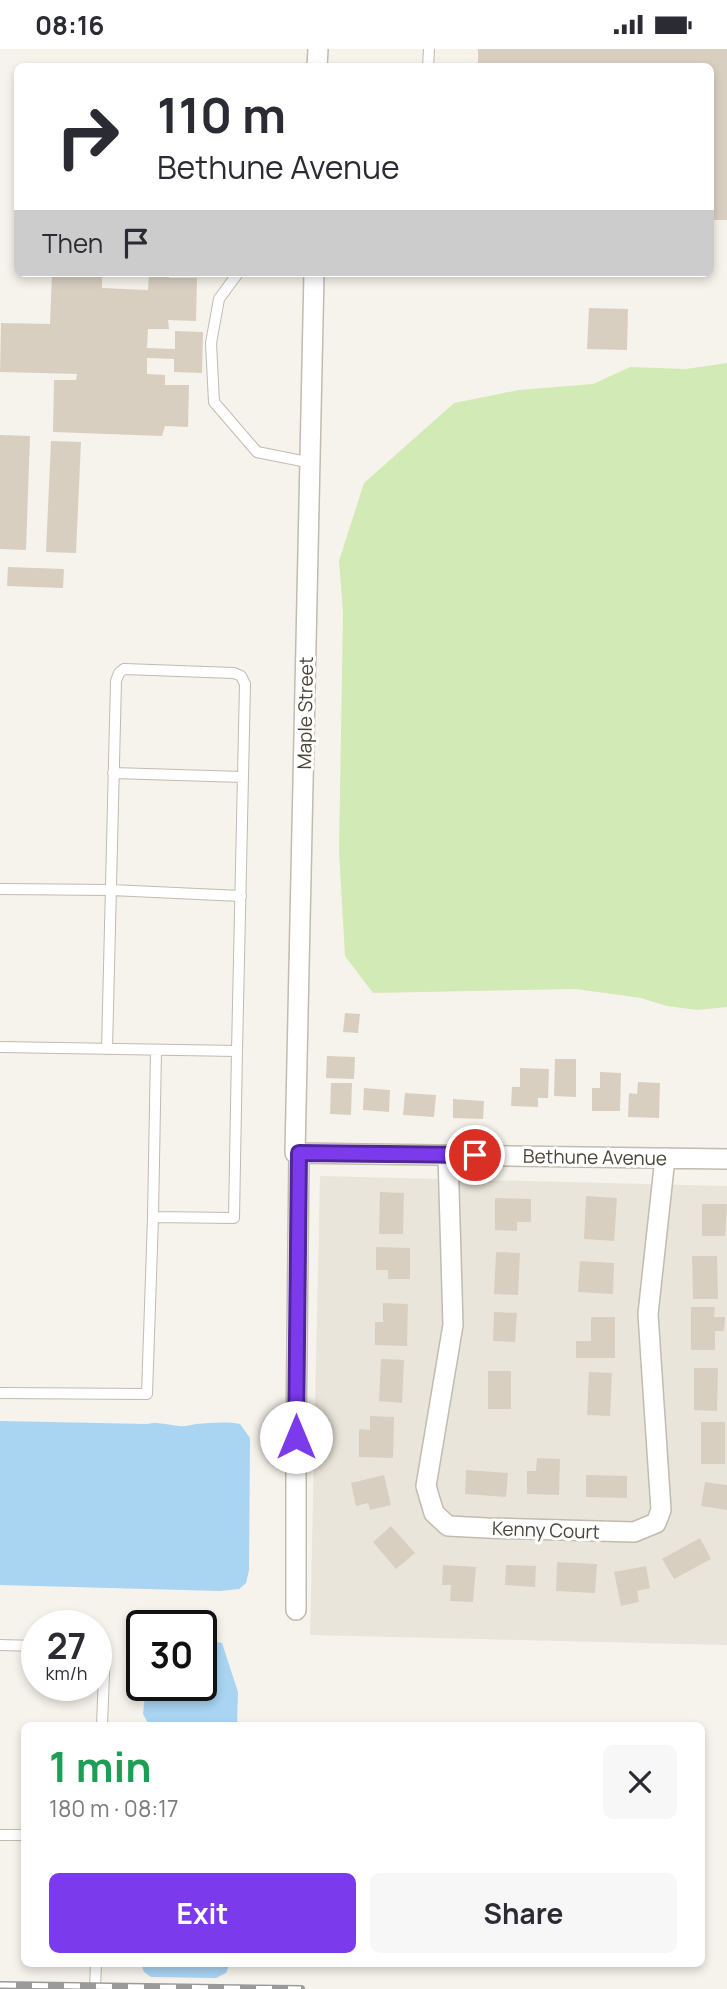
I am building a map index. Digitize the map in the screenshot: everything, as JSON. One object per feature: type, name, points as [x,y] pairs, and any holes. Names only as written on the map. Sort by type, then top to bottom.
[{"type":"street","name":"Maple Street","points":[[296,1609],[297,1153],[314,277]]},
{"type":"street","name":"Bethune Avenue","points":[[297,1153],[727,1159]]},
{"type":"street","name":"Kenny Court","points":[[448,1155],[453,1325],[426,1486],[434,1513],[448,1526],[635,1532],[656,1523],[661,1510],[648,1314],[665,1158]]},
{"type":"lane","points":[[235,277],[219,299],[211,343],[214,402],[257,452],[311,462]]},
{"type":"lane","points":[[107,1049],[116,681],[124,669],[234,673],[242,676],[244,684],[234,1217],[153,1217]]},
{"type":"lane","points":[[113,773],[243,777]]},
{"type":"lane","points":[[0,889],[111,890],[241,896]]},
{"type":"lane","points":[[0,1047],[237,1051]]},
{"type":"lane","points":[[0,1393],[147,1394],[156,1049]]},
{"type":"lane","points":[[0,1645],[21,1646]]},
{"type":"lane","points":[[102,1722],[103,1701]]},
{"type":"lane","points":[[0,1835],[21,1835]]},
{"type":"lane","points":[[95,1989],[96,1967]]},
{"type":"shaded area","points":[[320,1176],[727,1186],[727,1645],[310,1635]]},
{"type":"green space","points":[[727,363],[727,1007],[697,1010],[667,1006],[641,998],[576,989],[373,993],[345,956],[339,852],[343,613],[339,561],[364,483],[454,403],[519,390],[593,384],[630,367],[686,369]]},
{"type":"water","points":[[0,1421],[155,1423],[181,1426],[218,1422],[240,1424],[250,1438],[249,1570],[246,1583],[239,1589],[220,1591],[0,1585]]},
{"type":"water","points":[[217,1642],[222,1643],[238,1692],[237,1722],[147,1722],[143,1714],[144,1701],[217,1701]]},
{"type":"water","points":[[142,1967],[228,1967],[226,1973],[216,1978],[151,1977]]},
{"type":"building","points":[[478,49],[727,49],[727,220],[714,220],[714,63],[478,63]]},
{"type":"building","points":[[52,277],[102,277],[102,288],[148,290],[149,277],[197,278],[196,321],[168,320],[169,329],[148,329],[147,348],[175,349],[175,331],[203,332],[202,373],[174,372],[174,359],[147,358],[147,374],[165,375],[165,385],[189,385],[188,427],[165,426],[162,436],[53,432],[54,380],[76,380],[77,374],[0,372],[1,323],[50,324]]},
{"type":"building","points":[[589,308],[628,309],[627,350],[587,349]]},
{"type":"building","points":[[0,435],[30,436],[26,550],[0,549]]},
{"type":"building","points":[[51,441],[81,442],[76,553],[46,552]]},
{"type":"building","points":[[8,567],[64,569],[63,588],[7,586]]},
{"type":"building","points":[[345,1013],[360,1014],[358,1033],[343,1032]]},
{"type":"building","points":[[327,1056],[355,1057],[354,1079],[326,1078]]},
{"type":"building","points":[[555,1059],[576,1059],[576,1097],[554,1096]]},
{"type":"building","points":[[520,1068],[549,1069],[548,1098],[538,1098],[538,1107],[511,1106],[512,1087],[520,1087]]},
{"type":"building","points":[[600,1072],[621,1073],[620,1111],[592,1111],[592,1088],[600,1088]]},
{"type":"building","points":[[638,1082],[660,1083],[659,1118],[628,1117],[629,1093],[637,1094]]},
{"type":"building","points":[[331,1083],[352,1083],[351,1115],[330,1114]]},
{"type":"building","points":[[364,1088],[390,1090],[389,1112],[363,1110]]},
{"type":"building","points":[[405,1093],[436,1095],[434,1117],[403,1115]]},
{"type":"building","points":[[453,1099],[484,1101],[483,1119],[453,1118]]},
{"type":"building","points":[[380,1192],[404,1193],[403,1234],[379,1234]]},
{"type":"building","points":[[586,1196],[617,1198],[614,1241],[584,1239]]},
{"type":"building","points":[[495,1198],[531,1199],[531,1222],[517,1222],[517,1231],[495,1230]]},
{"type":"building","points":[[702,1204],[727,1204],[725,1236],[702,1236]]},
{"type":"building","points":[[376,1247],[410,1248],[410,1279],[388,1279],[388,1270],[376,1270]]},
{"type":"building","points":[[496,1252],[520,1253],[518,1295],[494,1294]]},
{"type":"building","points":[[692,1256],[717,1256],[718,1299],[693,1299]]},
{"type":"building","points":[[580,1261],[614,1263],[613,1294],[578,1292]]},
{"type":"building","points":[[383,1303],[408,1304],[407,1346],[375,1345],[375,1322],[383,1322]]},
{"type":"building","points":[[691,1307],[715,1307],[714,1317],[725,1317],[724,1331],[715,1331],[715,1350],[691,1350]]},
{"type":"building","points":[[494,1312],[517,1313],[515,1342],[493,1341]]},
{"type":"building","points":[[591,1317],[615,1317],[615,1358],[576,1358],[576,1341],[591,1341]]},
{"type":"building","points":[[381,1359],[404,1360],[402,1403],[379,1401]]},
{"type":"building","points":[[694,1368],[718,1368],[717,1411],[694,1410]]},
{"type":"building","points":[[488,1371],[511,1371],[511,1409],[488,1409]]},
{"type":"building","points":[[589,1372],[612,1373],[610,1416],[587,1415]]},
{"type":"building","points":[[370,1416],[394,1417],[393,1458],[359,1457],[359,1429],[370,1430]]},
{"type":"building","points":[[701,1422],[725,1422],[725,1464],[701,1464]]},
{"type":"building","points":[[537,1458],[560,1459],[559,1495],[527,1494],[527,1471],[536,1471]]},
{"type":"building","points":[[466,1470],[508,1473],[506,1497],[465,1494]]},
{"type":"building","points":[[384,1475],[391,1505],[370,1510],[368,1503],[356,1506],[351,1483]]},
{"type":"building","points":[[586,1475],[627,1476],[627,1498],[586,1497]]},
{"type":"building","points":[[705,1482],[727,1485],[727,1510],[701,1506]]},
{"type":"building","points":[[391,1526],[415,1553],[396,1569],[373,1542]]},
{"type":"building","points":[[700,1538],[711,1559],[674,1579],[662,1559]]},
{"type":"building","points":[[557,1562],[597,1564],[595,1593],[556,1591]]},
{"type":"building","points":[[443,1565],[476,1567],[473,1602],[450,1601],[451,1585],[442,1585]]},
{"type":"building","points":[[506,1565],[536,1566],[535,1587],[505,1585]]},
{"type":"building","points":[[646,1566],[650,1588],[637,1591],[639,1602],[621,1606],[614,1572]]},
{"type":"railway","points":[[0,1985],[301,1989]]},
{"type":"route","points":[[296,1437],[299,1153],[475,1155]]}]
